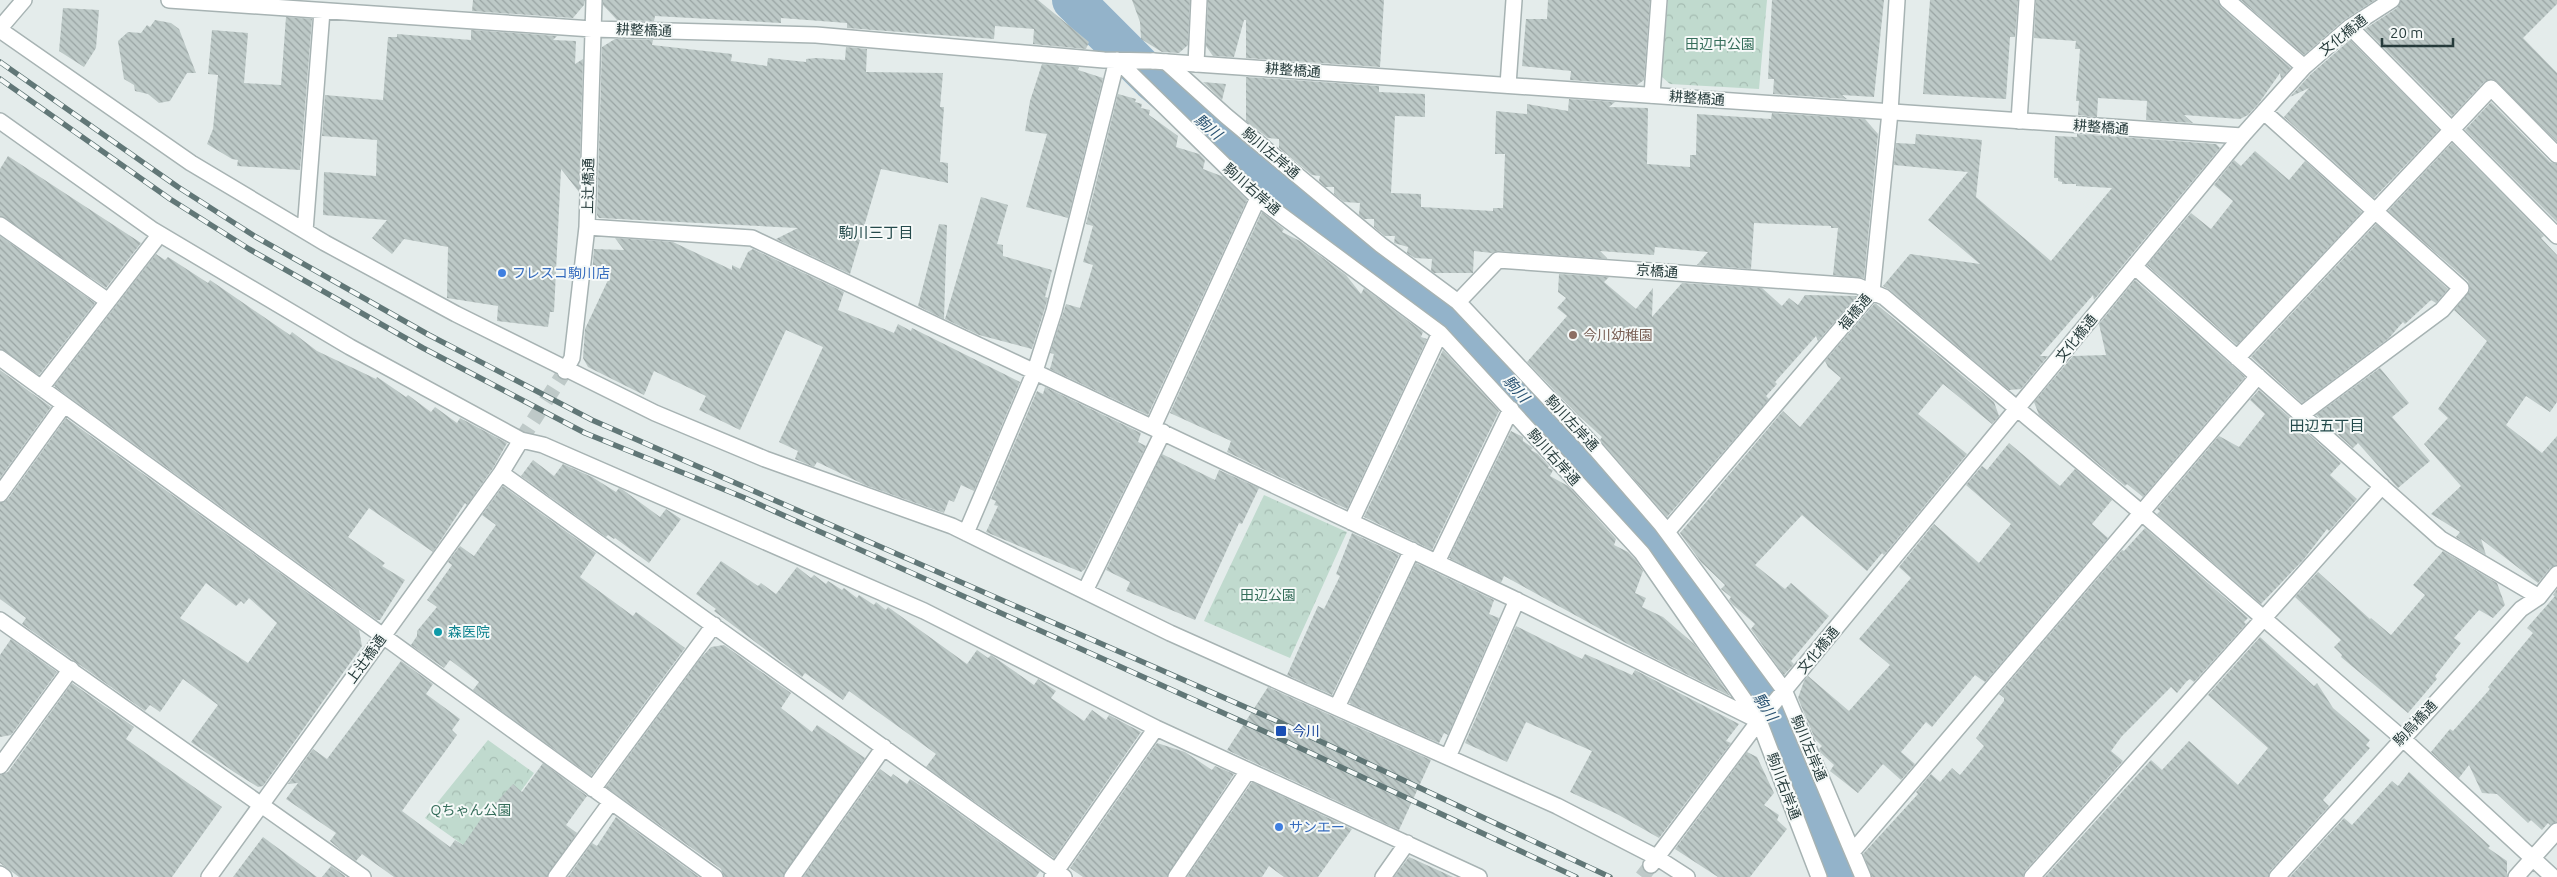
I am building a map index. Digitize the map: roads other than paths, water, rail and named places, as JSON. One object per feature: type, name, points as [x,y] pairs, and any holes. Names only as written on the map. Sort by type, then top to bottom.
[{"type":"street","points":[[24,0],[0,29],[190,163],[305,231],[456,314],[655,414],[756,455],[966,532],[1170,633],[1557,806],[1653,861],[1687,877]]},
{"type":"street","name":"耕整橋通","points":[[169,0],[322,11],[371,7],[592,29],[816,35],[1118,60],[1160,61],[2242,136]]},
{"type":"street","name":"上辻橋通","points":[[566,370],[572,358],[587,227],[594,0]]},
{"type":"street","points":[[1196,64],[1198,0]]},
{"type":"street","points":[[1508,85],[1514,0]]},
{"type":"street","points":[[1652,95],[1659,0]]},
{"type":"street","name":"福橋通","points":[[1667,532],[1872,292],[1890,112],[1897,0]]},
{"type":"street","points":[[2020,121],[2026,0]]},
{"type":"street","points":[[2227,0],[2304,67]]},
{"type":"street","name":"文化橋通","points":[[1760,720],[2018,410],[2242,136],[2304,67],[2350,27],[2392,0]]},
{"type":"street","points":[[305,231],[322,11]]},
{"type":"street","points":[[2350,27],[2557,236]]},
{"type":"street","points":[[966,532],[1035,371],[1054,311],[1118,60]]},
{"type":"street","name":"駒川右岸通","points":[[1118,60],[1258,198],[1440,332],[1642,553],[1760,720],[1819,877]]},
{"type":"street","name":"駒川左岸通","points":[[1160,61],[1382,245],[1458,302],[1588,440],[1667,532],[1782,694],[1863,877]]},
{"type":"street","points":[[2238,358],[2491,88],[2557,154]]},
{"type":"street","points":[[2264,112],[2461,288],[2442,310],[2301,415]]},
{"type":"street","points":[[0,121],[160,234],[350,346],[521,440],[543,445],[924,611],[1156,728],[1479,877]]},
{"type":"street","points":[[1085,591],[1158,429],[1258,198]]},
{"type":"street","points":[[0,225],[108,301]]},
{"type":"street","points":[[587,227],[752,238],[1517,600],[1760,720],[1653,861]]},
{"type":"street","points":[[41,388],[160,234]]},
{"type":"street","name":"京橋通","points":[[1458,302],[1498,260],[1858,286],[1872,292]]},
{"type":"street","points":[[2135,267],[2441,539],[2539,597]]},
{"type":"street","points":[[1872,292],[1884,297],[2143,514],[2402,738],[2553,877]]},
{"type":"street","points":[[1351,522],[1440,332]]},
{"type":"street","points":[[0,358],[715,877]]},
{"type":"street","points":[[1853,851],[2143,514],[2258,376]]},
{"type":"street","points":[[0,494],[64,405]]},
{"type":"street","points":[[1437,562],[1511,409]]},
{"type":"street","name":"上辻橋通","points":[[209,877],[501,473],[521,440]]},
{"type":"street","points":[[501,473],[884,747],[1057,875],[1156,728]]},
{"type":"street","points":[[2032,877],[2382,486]]},
{"type":"street","points":[[1336,707],[1412,550]]},
{"type":"street","name":"駒鳥橋通","points":[[2277,877],[2521,609],[2539,597],[2557,574]]},
{"type":"street","points":[[1448,757],[1517,600]]},
{"type":"street","points":[[0,620],[363,877]]},
{"type":"street","points":[[593,789],[714,625]]},
{"type":"street","points":[[0,766],[71,670]]},
{"type":"street","points":[[792,877],[884,747]]},
{"type":"street","points":[[1176,877],[1248,771]]},
{"type":"street","points":[[556,877],[611,802]]},
{"type":"street","points":[[2516,877],[2557,831]]},
{"type":"street","points":[[1383,877],[1406,844]]},
{"type":"street","points":[[0,874],[4,877]]},
{"type":"waterway","name":"駒川","points":[[1073,0],[1152,79],[1358,256],[1450,317],[1651,538],[1754,687],[1782,731],[1809,792],[1837,877]]},
{"type":"tunnel","points":[[521,440],[565,371]]},
{"type":"tunnel","points":[[1642,877],[1651,865]]},
{"type":"railway","points":[[0,62],[178,187],[256,237],[429,335],[592,420],[1277,721],[1610,877]]},
{"type":"railway","points":[[0,79],[170,199],[249,249],[423,348],[585,433],[745,498],[1270,734],[1576,877]]},
{"type":"place","name":"フレスコ駒川店","points":[[502,273]]},
{"type":"place","name":"今川幼稚園","points":[[1573,335]]},
{"type":"place","name":"森医院","points":[[438,632]]},
{"type":"place","name":"今川","points":[[1281,731]]},
{"type":"place","name":"サンエー","points":[[1279,827]]},
{"type":"district","name":"駒川三丁目","points":[[876,233]]},
{"type":"district","name":"田辺五丁目","points":[[2327,426]]},
{"type":"park label","name":"田辺中公園","points":[[1720,44]]},
{"type":"park label","name":"田辺公園","points":[[1268,595]]},
{"type":"park label","name":"Qちゃん公園","points":[[471,810]]}]
